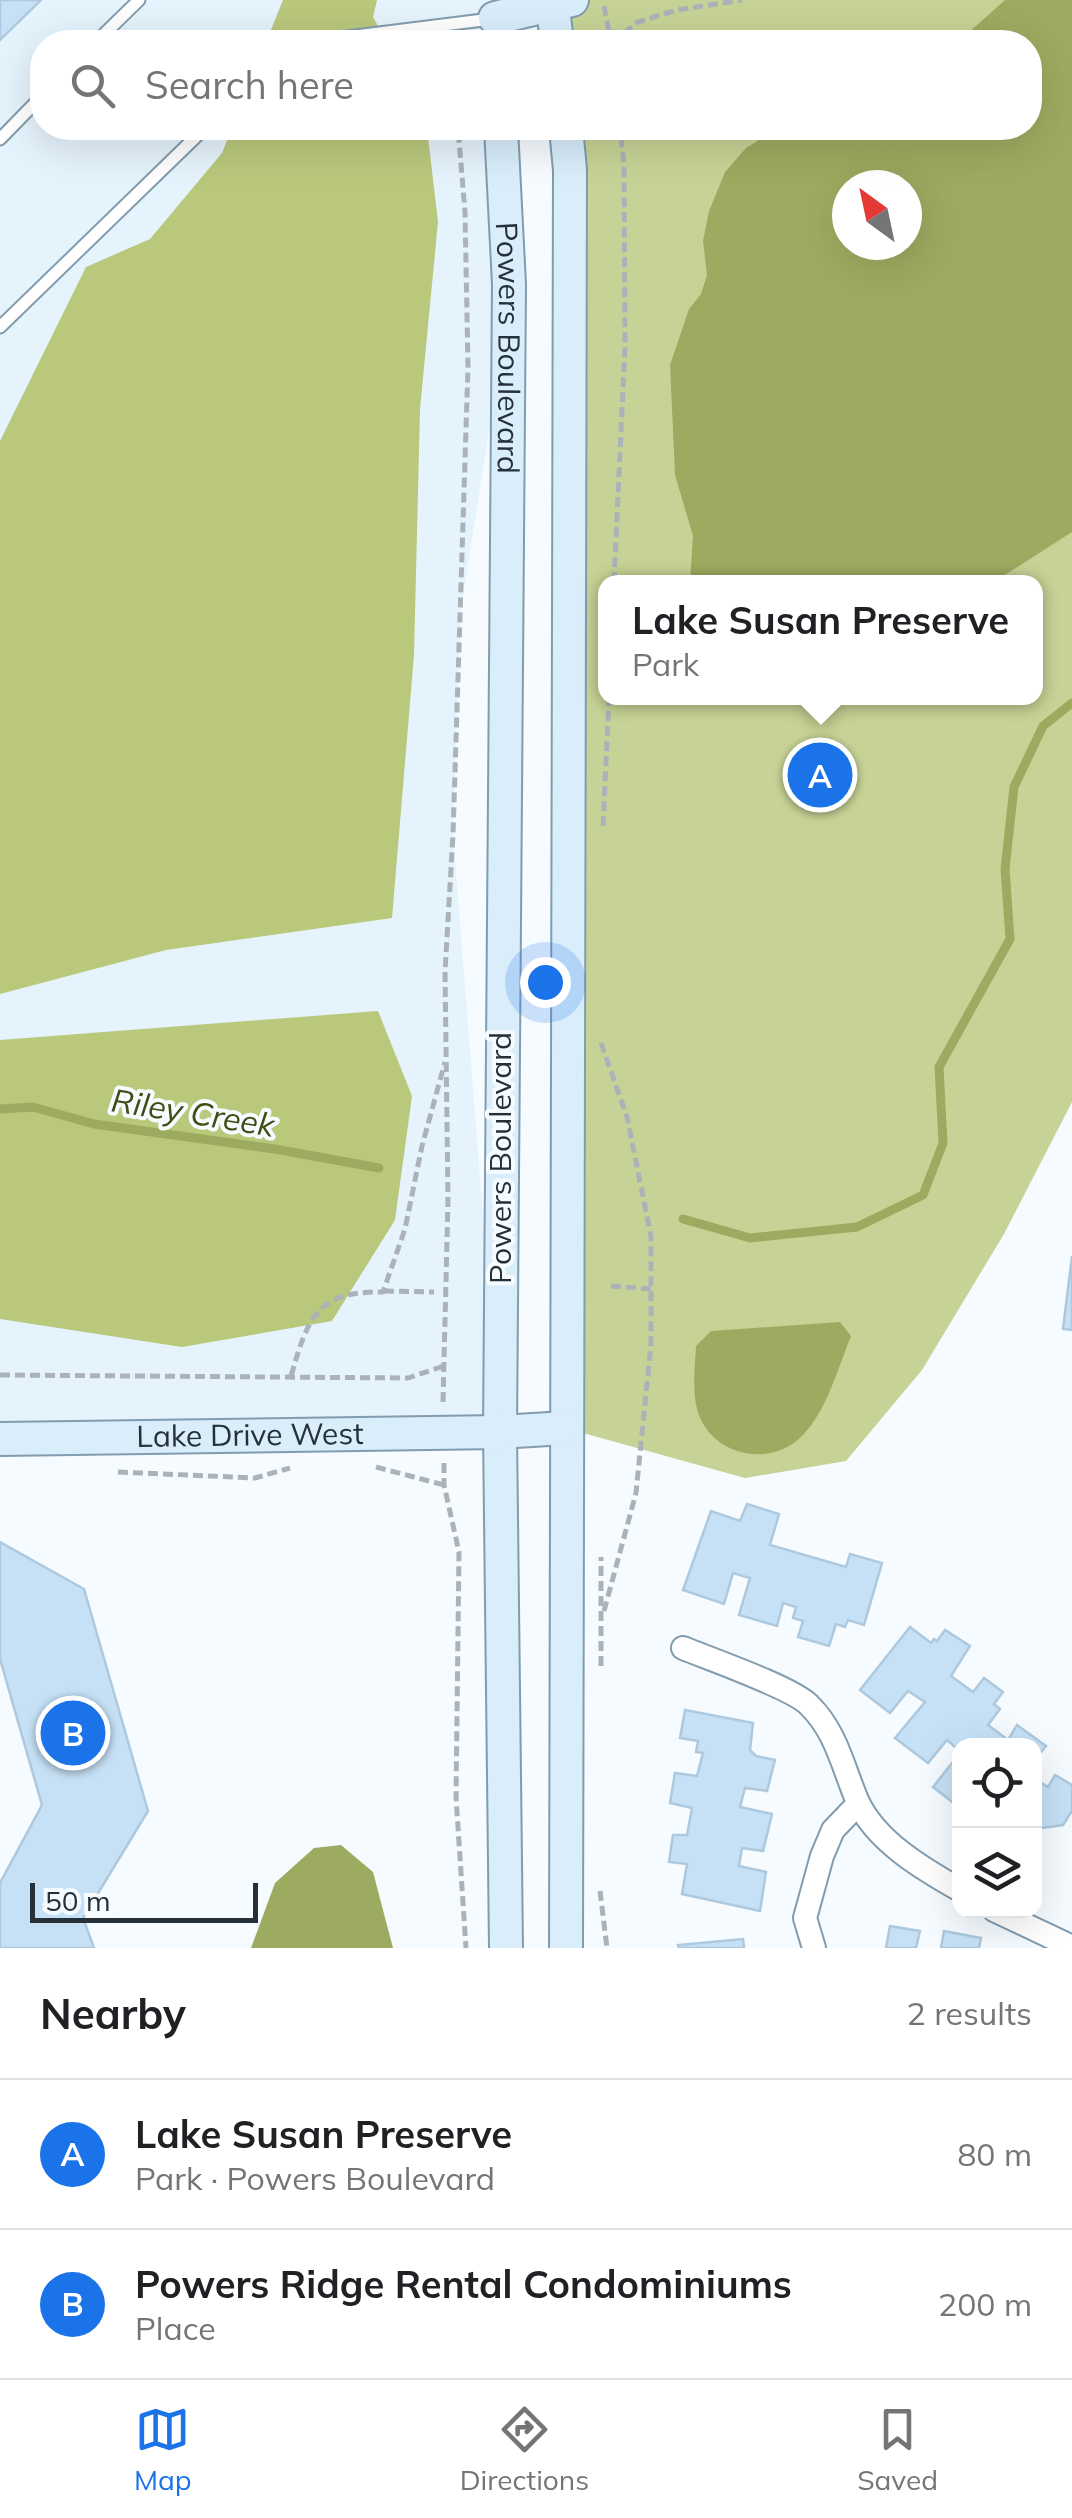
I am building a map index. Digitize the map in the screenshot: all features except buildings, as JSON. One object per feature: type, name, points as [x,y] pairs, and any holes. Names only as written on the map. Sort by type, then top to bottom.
[{"type":"main road","points":[[494,20],[559,2],[558,30]]},
{"type":"main road","name":"Powers Boulevard","points":[[502,140],[509,304],[500,1432],[506,1948]]},
{"type":"main road","name":"Powers Boulevard","points":[[566,1948],[567,140]]},
{"type":"main road","name":"Lake Drive West","points":[[0,1439],[565,1428]]},
{"type":"street","points":[[684,1648],[808,1703],[836,1742],[858,1804],[876,1828],[921,1868],[952,1885]]},
{"type":"street","points":[[814,1948],[804,1918],[822,1856],[832,1830],[858,1804]]},
{"type":"street","points":[[1011,1918],[1072,1946]]},
{"type":"lane","points":[[108,30],[139,0]]},
{"type":"lane","points":[[403,30],[494,20]]},
{"type":"lane","points":[[0,138],[30,108]]},
{"type":"lane","points":[[0,327],[193,140]]},
{"type":"path","points":[[603,0],[609,30]]},
{"type":"path","points":[[627,30],[638,22],[677,10],[742,0]]},
{"type":"path","points":[[459,140],[468,367],[445,972],[448,1198],[442,1432],[444,1485],[459,1552],[456,1797],[466,1948]]},
{"type":"path","points":[[614,575],[625,346],[621,140]]},
{"type":"path","points":[[600,1041],[627,1117],[651,1236],[651,1344],[636,1492],[602,1618]]},
{"type":"path","points":[[384,1291],[404,1229],[446,1056]]},
{"type":"path","points":[[611,1286],[651,1289]]},
{"type":"path","points":[[291,1376],[314,1312],[330,1300],[358,1292],[434,1292]]},
{"type":"path","points":[[0,1375],[408,1378],[444,1366]]},
{"type":"path","points":[[119,1472],[255,1478],[301,1465]]},
{"type":"path","points":[[376,1467],[444,1485]]},
{"type":"shaded area","points":[[0,0],[571,0],[496,18],[496,30],[30,30],[30,140],[502,140],[509,304],[461,609],[453,834],[500,1432],[0,1439]]},
{"type":"shaded area","points":[[283,0],[377,0],[373,17],[380,30],[271,30]]},
{"type":"shaded area","points":[[572,0],[1072,0],[1072,1102],[1004,1234],[922,1370],[846,1461],[745,1478],[565,1428],[566,140],[1042,140],[1042,30],[561,30]]},
{"type":"shaded area","points":[[1005,0],[1072,0],[1072,532],[1005,575],[690,575],[693,536],[675,475],[670,365],[689,309],[701,294],[707,275],[703,241],[709,211],[725,172],[759,140],[1042,140],[1042,30],[971,30]]},
{"type":"shaded area","points":[[227,140],[428,140],[438,222],[420,409],[414,655],[392,918],[166,950],[0,994],[0,441],[86,267],[150,239],[222,153]]},
{"type":"shaded area","points":[[378,1011],[412,1096],[395,1220],[332,1321],[182,1347],[0,1319],[0,1040]]},
{"type":"shaded area","points":[[840,1322],[851,1336],[825,1401],[803,1435],[789,1446],[774,1452],[742,1452],[727,1447],[704,1425],[694,1386],[696,1346],[711,1331]]},
{"type":"shaded area","points":[[341,1845],[373,1872],[393,1948],[251,1948],[275,1883],[314,1848]]},
{"type":"waterway","name":"Riley Creek","points":[[683,1219],[750,1238],[857,1227],[923,1195],[943,1143],[939,1067],[1010,939],[1005,869],[1014,787],[1043,726],[1072,703]]},
{"type":"waterway","name":"Riley Creek","points":[[0,1109],[33,1107],[94,1124],[379,1168]]},
{"type":"place","name":"Lake Susan Preserve","points":[[820,775]]},
{"type":"place","name":"Powers Ridge Rental Condominiums","points":[[73,1733]]}]
